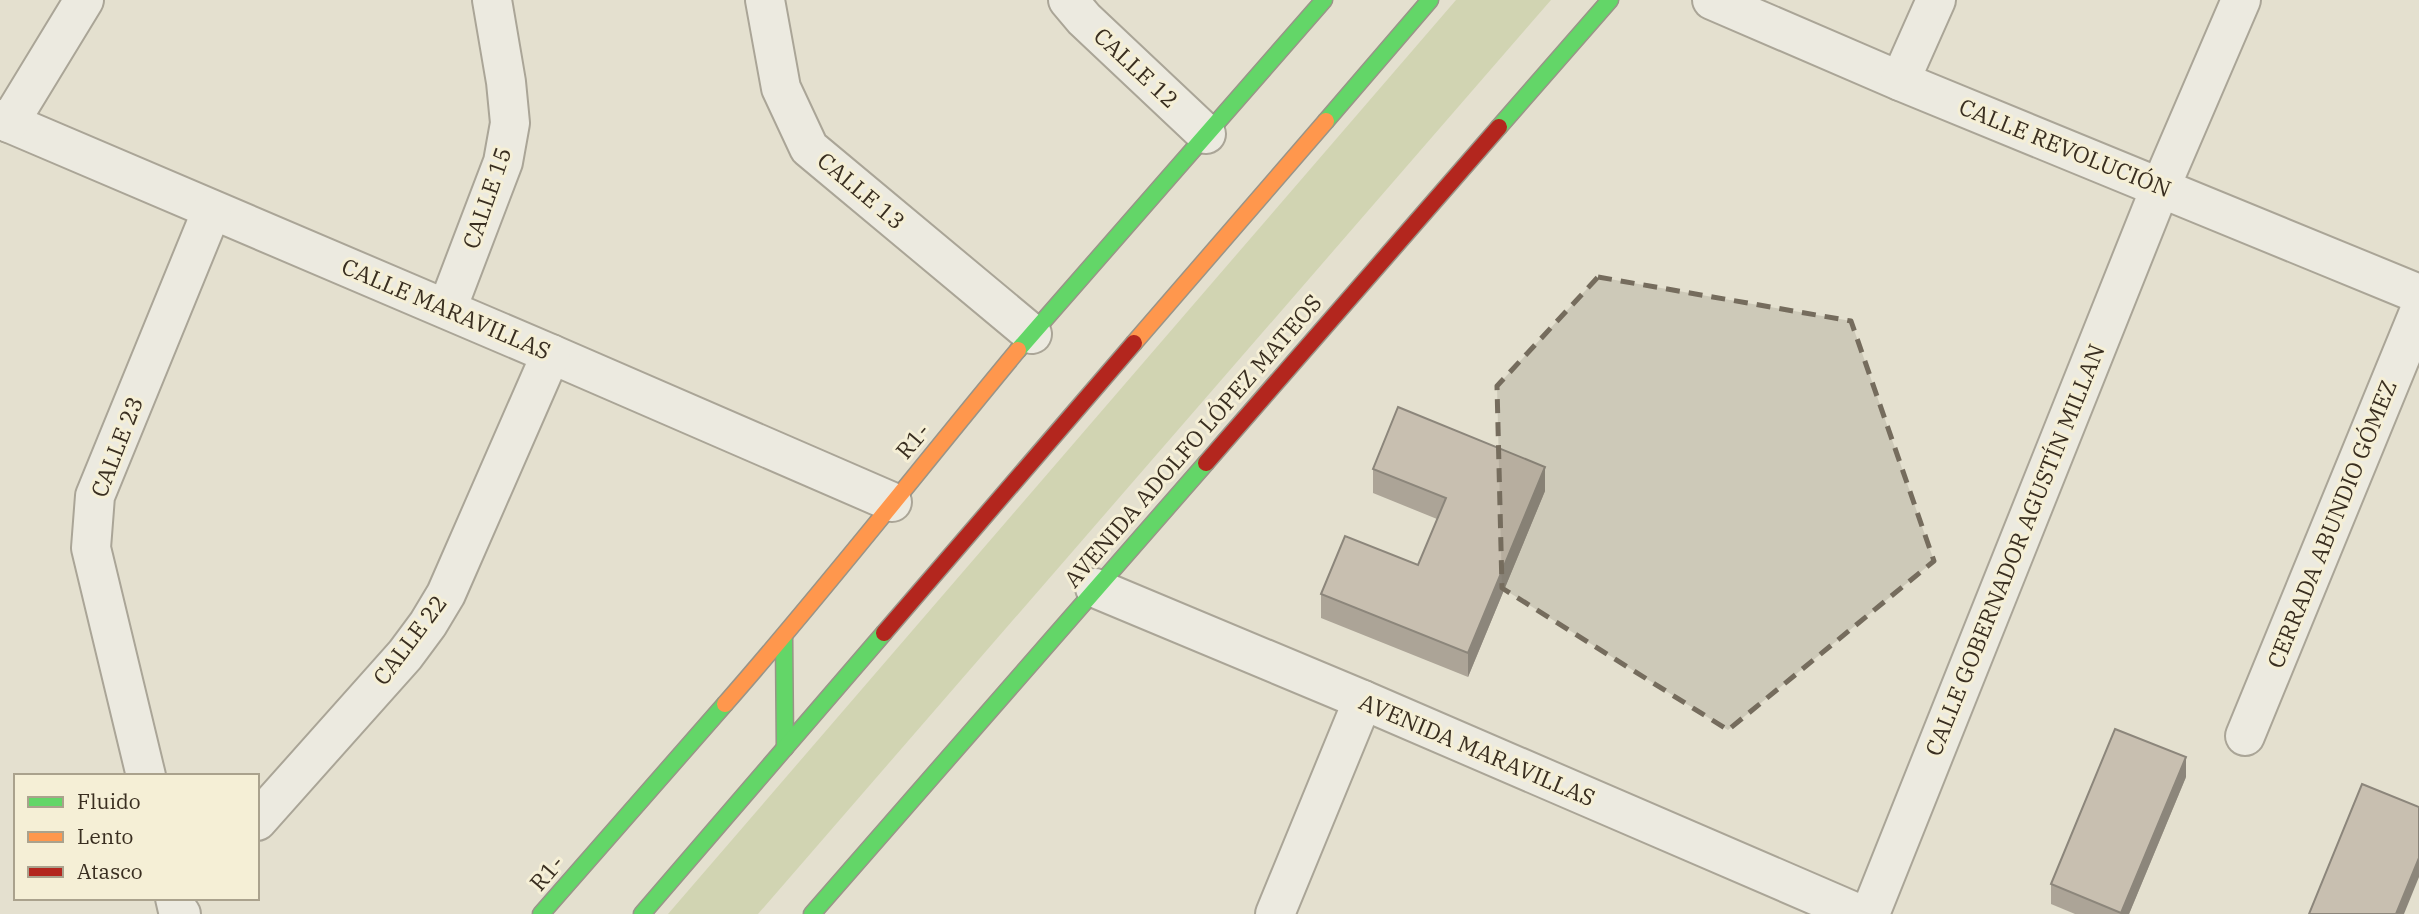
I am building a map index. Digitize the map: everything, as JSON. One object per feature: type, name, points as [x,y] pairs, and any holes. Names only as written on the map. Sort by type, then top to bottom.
[{"type":"main road","name":"R1-","points":[[541,914],[784,637],[891,502],[1032,334],[1324,0]]},
{"type":"main road","points":[[642,914],[1430,0]]},
{"type":"main road","name":"AVENIDA ADOLFO LÓPEZ MATEOS","points":[[812,914],[1610,0]]},
{"type":"main road","points":[[784,637],[785,748]]},
{"type":"street","points":[[4,121],[84,0]]},
{"type":"street","name":"CALLE 15","points":[[447,309],[503,162],[510,123],[492,0]]},
{"type":"street","name":"CALLE 13","points":[[765,0],[781,88],[810,148],[1032,334]]},
{"type":"street","name":"CALLE 12","points":[[1068,0],[1084,19],[1206,134]]},
{"type":"street","name":"CALLE REVOLUCIÓN","points":[[1712,0],[1900,81],[2419,294]]},
{"type":"street","points":[[1900,81],[1936,0]]},
{"type":"street","name":"CALLE GOBERNADOR AGUSTÍN MILLAN","points":[[1870,914],[2161,186],[2241,0]]},
{"type":"street","name":"CALLE MARAVILLAS","points":[[4,121],[891,502]]},
{"type":"street","name":"CALLE 23","points":[[146,774],[91,548],[94,496],[212,210]]},
{"type":"street","name":"CERRADA ABUNDIO GÓMEZ","points":[[2245,736],[2419,312]]},
{"type":"street","name":"CALLE 22","points":[[259,819],[405,654],[428,624],[446,594],[551,354]]},
{"type":"street","name":"AVENIDA MARAVILLAS","points":[[1095,588],[1859,914]]},
{"type":"street","points":[[1275,914],[1363,701]]},
{"type":"highlighted area","points":[[1598,277],[1851,321],[1934,561],[1728,730],[1502,588],[1497,386]]},
{"type":"green space","points":[[1456,0],[1551,0],[758,914],[668,914]]},
{"type":"building","points":[[1398,407],[1545,467],[1468,653],[1321,594],[1345,536],[1418,565],[1446,498],[1373,469]]},
{"type":"building","points":[[2115,729],[2186,757],[2121,913],[2051,884]]},
{"type":"building","points":[[2362,784],[2419,807],[2419,858],[2396,914],[2309,914]]},
{"type":"traffic: fast","points":[[1018,350],[1324,0]]},
{"type":"traffic: fast","points":[[1326,121],[1430,0]]},
{"type":"traffic: fast","points":[[1499,127],[1610,0]]},
{"type":"traffic: fast","points":[[812,914],[1206,463]]},
{"type":"traffic: fast","points":[[642,914],[884,633]]},
{"type":"traffic: fast","points":[[784,637],[785,748]]},
{"type":"traffic: fast","points":[[541,914],[725,704]]},
{"type":"traffic: slow","points":[[1134,343],[1326,121]]},
{"type":"traffic: slow","points":[[725,704],[1018,350]]},
{"type":"traffic: jam","points":[[1206,463],[1499,127]]},
{"type":"traffic: jam","points":[[884,633],[1134,343]]}]
